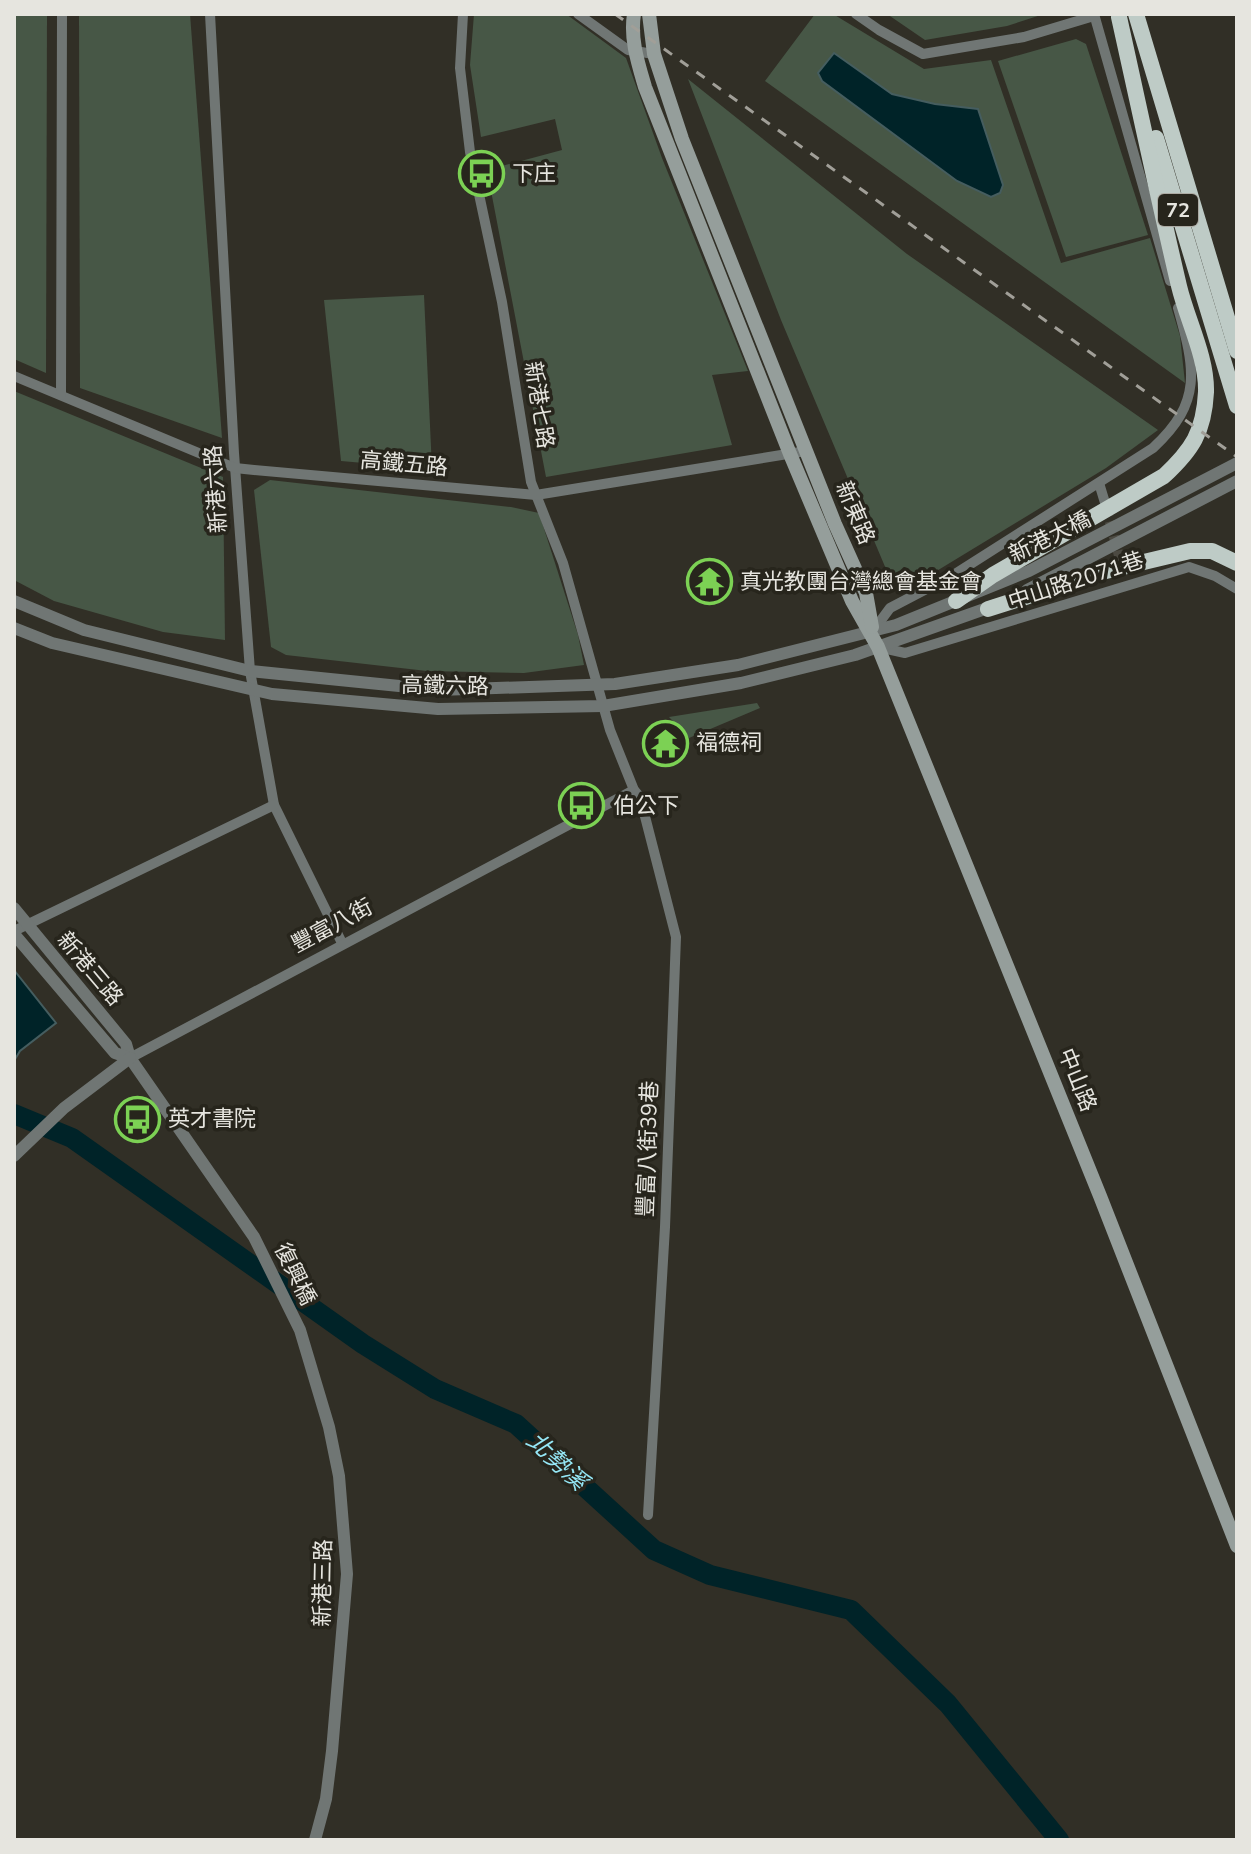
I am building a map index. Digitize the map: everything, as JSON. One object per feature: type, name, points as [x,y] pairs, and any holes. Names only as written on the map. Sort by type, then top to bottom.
[{"type":"highway","name":"72","points":[[1125,15],[1237,351]]},
{"type":"highway","name":"72","points":[[1125,15],[1237,406]]},
{"type":"highway","points":[[956,601],[993,575],[1164,476],[1187,454],[1197,438],[1206,396],[1206,378],[1180,289],[1125,15]]},
{"type":"highway","points":[[988,609],[1106,571],[1190,551],[1212,551],[1237,563]]},
{"type":"main road","name":"新東路","points":[[634,14],[635,53],[645,87],[790,454],[852,601],[872,632]]},
{"type":"main road","name":"新東路","points":[[649,14],[647,21],[654,54],[682,139],[866,593],[872,632]]},
{"type":"main road","name":"中山路","points":[[872,632],[1100,1196],[1237,1546]]},
{"type":"street","points":[[61,395],[62,14]]},
{"type":"street","name":"新港六路","points":[[210,14],[235,468],[250,671],[274,805],[342,943]]},
{"type":"street","name":"新港七路","points":[[463,14],[460,68],[470,152],[502,302],[531,482],[563,563],[603,706],[634,790]]},
{"type":"street","points":[[578,14],[635,53],[654,54]]},
{"type":"street","points":[[856,14],[923,54],[1024,37],[1094,15],[1180,314],[1193,377],[1189,400],[1175,428],[1153,448],[955,574],[890,608],[872,632]]},
{"type":"street","name":"高鐵五路","points":[[14,376],[235,468],[536,495],[806,451]]},
{"type":"street","name":"新港大橋","points":[[872,632],[1029,571],[1237,463]]},
{"type":"street","name":"新港大橋","points":[[878,647],[988,609],[1237,481]]},
{"type":"street","points":[[1099,483],[1106,506]]},
{"type":"street","name":"中山路2071巷","points":[[878,647],[905,653],[1039,614],[1125,582],[1189,567],[1215,576],[1237,589]]},
{"type":"street","name":"高鐵六路","points":[[14,601],[84,630],[250,671],[439,690],[597,684],[738,665],[872,632]]},
{"type":"street","name":"高鐵六路","points":[[14,628],[52,643],[254,692],[438,709],[603,706],[741,683],[878,647]]},
{"type":"street","name":"豐富八街","points":[[14,1156],[59,1113],[130,1058],[634,790]]},
{"type":"street","name":"豐富八街39巷","points":[[634,790],[640,797],[676,937],[665,1227],[648,1515]]},
{"type":"street","points":[[14,933],[274,805]]},
{"type":"street","name":"新港三路","points":[[14,908],[126,1044],[130,1058],[254,1237]]},
{"type":"street","name":"新港三路","points":[[14,933],[115,1053],[130,1058]]},
{"type":"street","name":"復興橋","points":[[254,1237],[300,1330]]},
{"type":"street","name":"新港三路","points":[[300,1330],[320,1393],[339,1476],[347,1574],[326,1799],[315,1840]]},
{"type":"green space","points":[[14,14],[47,14],[46,373],[14,359]]},
{"type":"green space","points":[[79,14],[190,14],[222,438],[80,388]]},
{"type":"green space","points":[[474,14],[566,14],[626,58],[662,158],[748,371],[712,375],[732,445],[546,477],[487,170],[562,150],[555,119],[481,137],[470,65]]},
{"type":"green space","points":[[815,14],[833,14],[924,69],[991,60],[1061,263],[1150,238],[1180,336],[1185,383],[765,81]]},
{"type":"green space","points":[[887,14],[1044,14],[1007,26],[925,40]]},
{"type":"green space","points":[[1076,39],[1086,44],[1148,235],[1066,257],[998,61]]},
{"type":"green space","points":[[688,79],[907,254],[1158,430],[1106,468],[907,589],[886,569],[781,320]]},
{"type":"green space","points":[[424,295],[432,469],[341,461],[324,300]]},
{"type":"green space","points":[[14,391],[223,477],[225,640],[163,632],[54,601],[14,580]]},
{"type":"green space","points":[[270,480],[511,507],[539,513],[578,635],[584,665],[524,673],[427,671],[286,655],[271,647],[254,490]]},
{"type":"green space","points":[[757,703],[760,708],[689,738],[669,717]]},
{"type":"water","points":[[834,53],[892,94],[935,104],[978,109],[1003,185],[1000,193],[991,197],[957,181],[822,81],[818,73]]},
{"type":"water","points":[[14,970],[56,1023],[20,1051],[14,1061]]},
{"type":"waterway","name":"北勢溪","points":[[14,1114],[72,1138],[363,1344],[435,1389],[516,1424],[654,1550],[710,1575],[851,1610],[948,1704],[1059,1840]]},
{"type":"waterway","points":[[14,1123],[26,1119]]},
{"type":"tunnel","points":[[1106,507],[1125,578]]},
{"type":"railway","points":[[615,14],[1237,457]]},
{"type":"place","name":"下庄","points":[[481,174]]},
{"type":"place","name":"真光教團台灣總會基金會","points":[[709,582]]},
{"type":"place","name":"福德祠","points":[[665,743]]},
{"type":"place","name":"伯公下","points":[[582,806]]},
{"type":"place","name":"英才書院","points":[[137,1119]]}]
